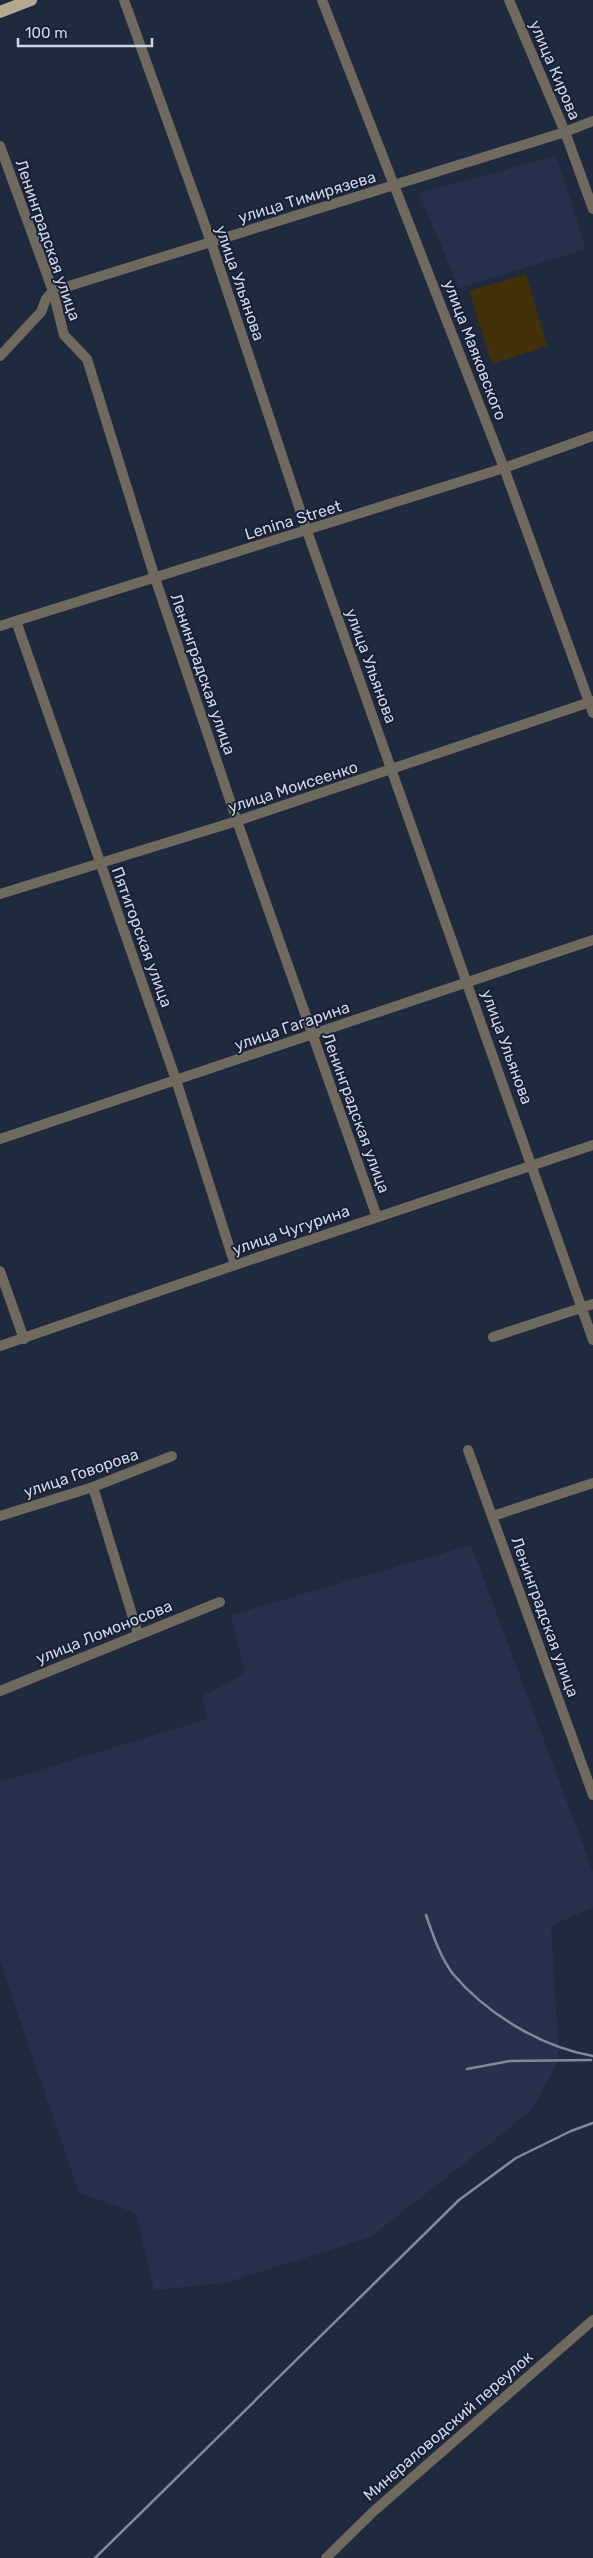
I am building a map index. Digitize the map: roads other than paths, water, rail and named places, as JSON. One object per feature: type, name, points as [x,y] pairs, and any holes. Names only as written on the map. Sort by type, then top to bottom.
[{"type":"main road","points":[[0,12],[31,0]]},
{"type":"street","name":"улица Ульянова","points":[[124,0],[210,242],[307,531],[593,1340]]},
{"type":"street","name":"улица Маяковского","points":[[322,0],[504,468],[591,702],[593,713]]},
{"type":"street","name":"улица Кирова","points":[[509,0],[566,132],[593,209]]},
{"type":"street","name":"улица Тимирязева","points":[[53,292],[566,132],[593,121]]},
{"type":"street","name":"Ленинградская улица","points":[[0,146],[53,292],[64,335],[87,359],[155,578],[237,821],[311,1035],[377,1217]]},
{"type":"street","points":[[0,356],[42,312],[46,300],[53,292]]},
{"type":"street","name":"Lenina Street","points":[[0,626],[504,468],[593,436]]},
{"type":"street","name":"Пятигорская улица","points":[[16,621],[176,1080],[235,1265]]},
{"type":"street","name":"улица Моисеенко","points":[[0,894],[237,821],[591,702]]},
{"type":"street","name":"улица Гагарина","points":[[0,1139],[593,940]]},
{"type":"street","name":"улица Чугурина","points":[[0,1346],[377,1217],[593,1146]]},
{"type":"street","points":[[0,1271],[24,1339]]},
{"type":"street","points":[[494,1337],[593,1304]]},
{"type":"street","name":"Ленинградская улица","points":[[468,1450],[593,1795]]},
{"type":"street","name":"улица Говорова","points":[[0,1516],[93,1487],[172,1456]]},
{"type":"street","points":[[493,1516],[593,1483]]},
{"type":"street","points":[[93,1487],[138,1634]]},
{"type":"street","name":"улица Ломоносова","points":[[0,1691],[220,1602]]},
{"type":"street","name":"Минераловодский переулок","points":[[326,2558],[374,2512],[593,2320]]},
{"type":"railway","points":[[426,1915],[437,1946],[448,1967],[467,1989],[482,2002],[516,2027],[535,2037],[573,2052],[593,2056]]},
{"type":"railway","points":[[467,2069],[510,2061],[591,2060]]},
{"type":"railway","points":[[95,2558],[459,2200],[516,2158],[571,2131],[593,2123]]}]
